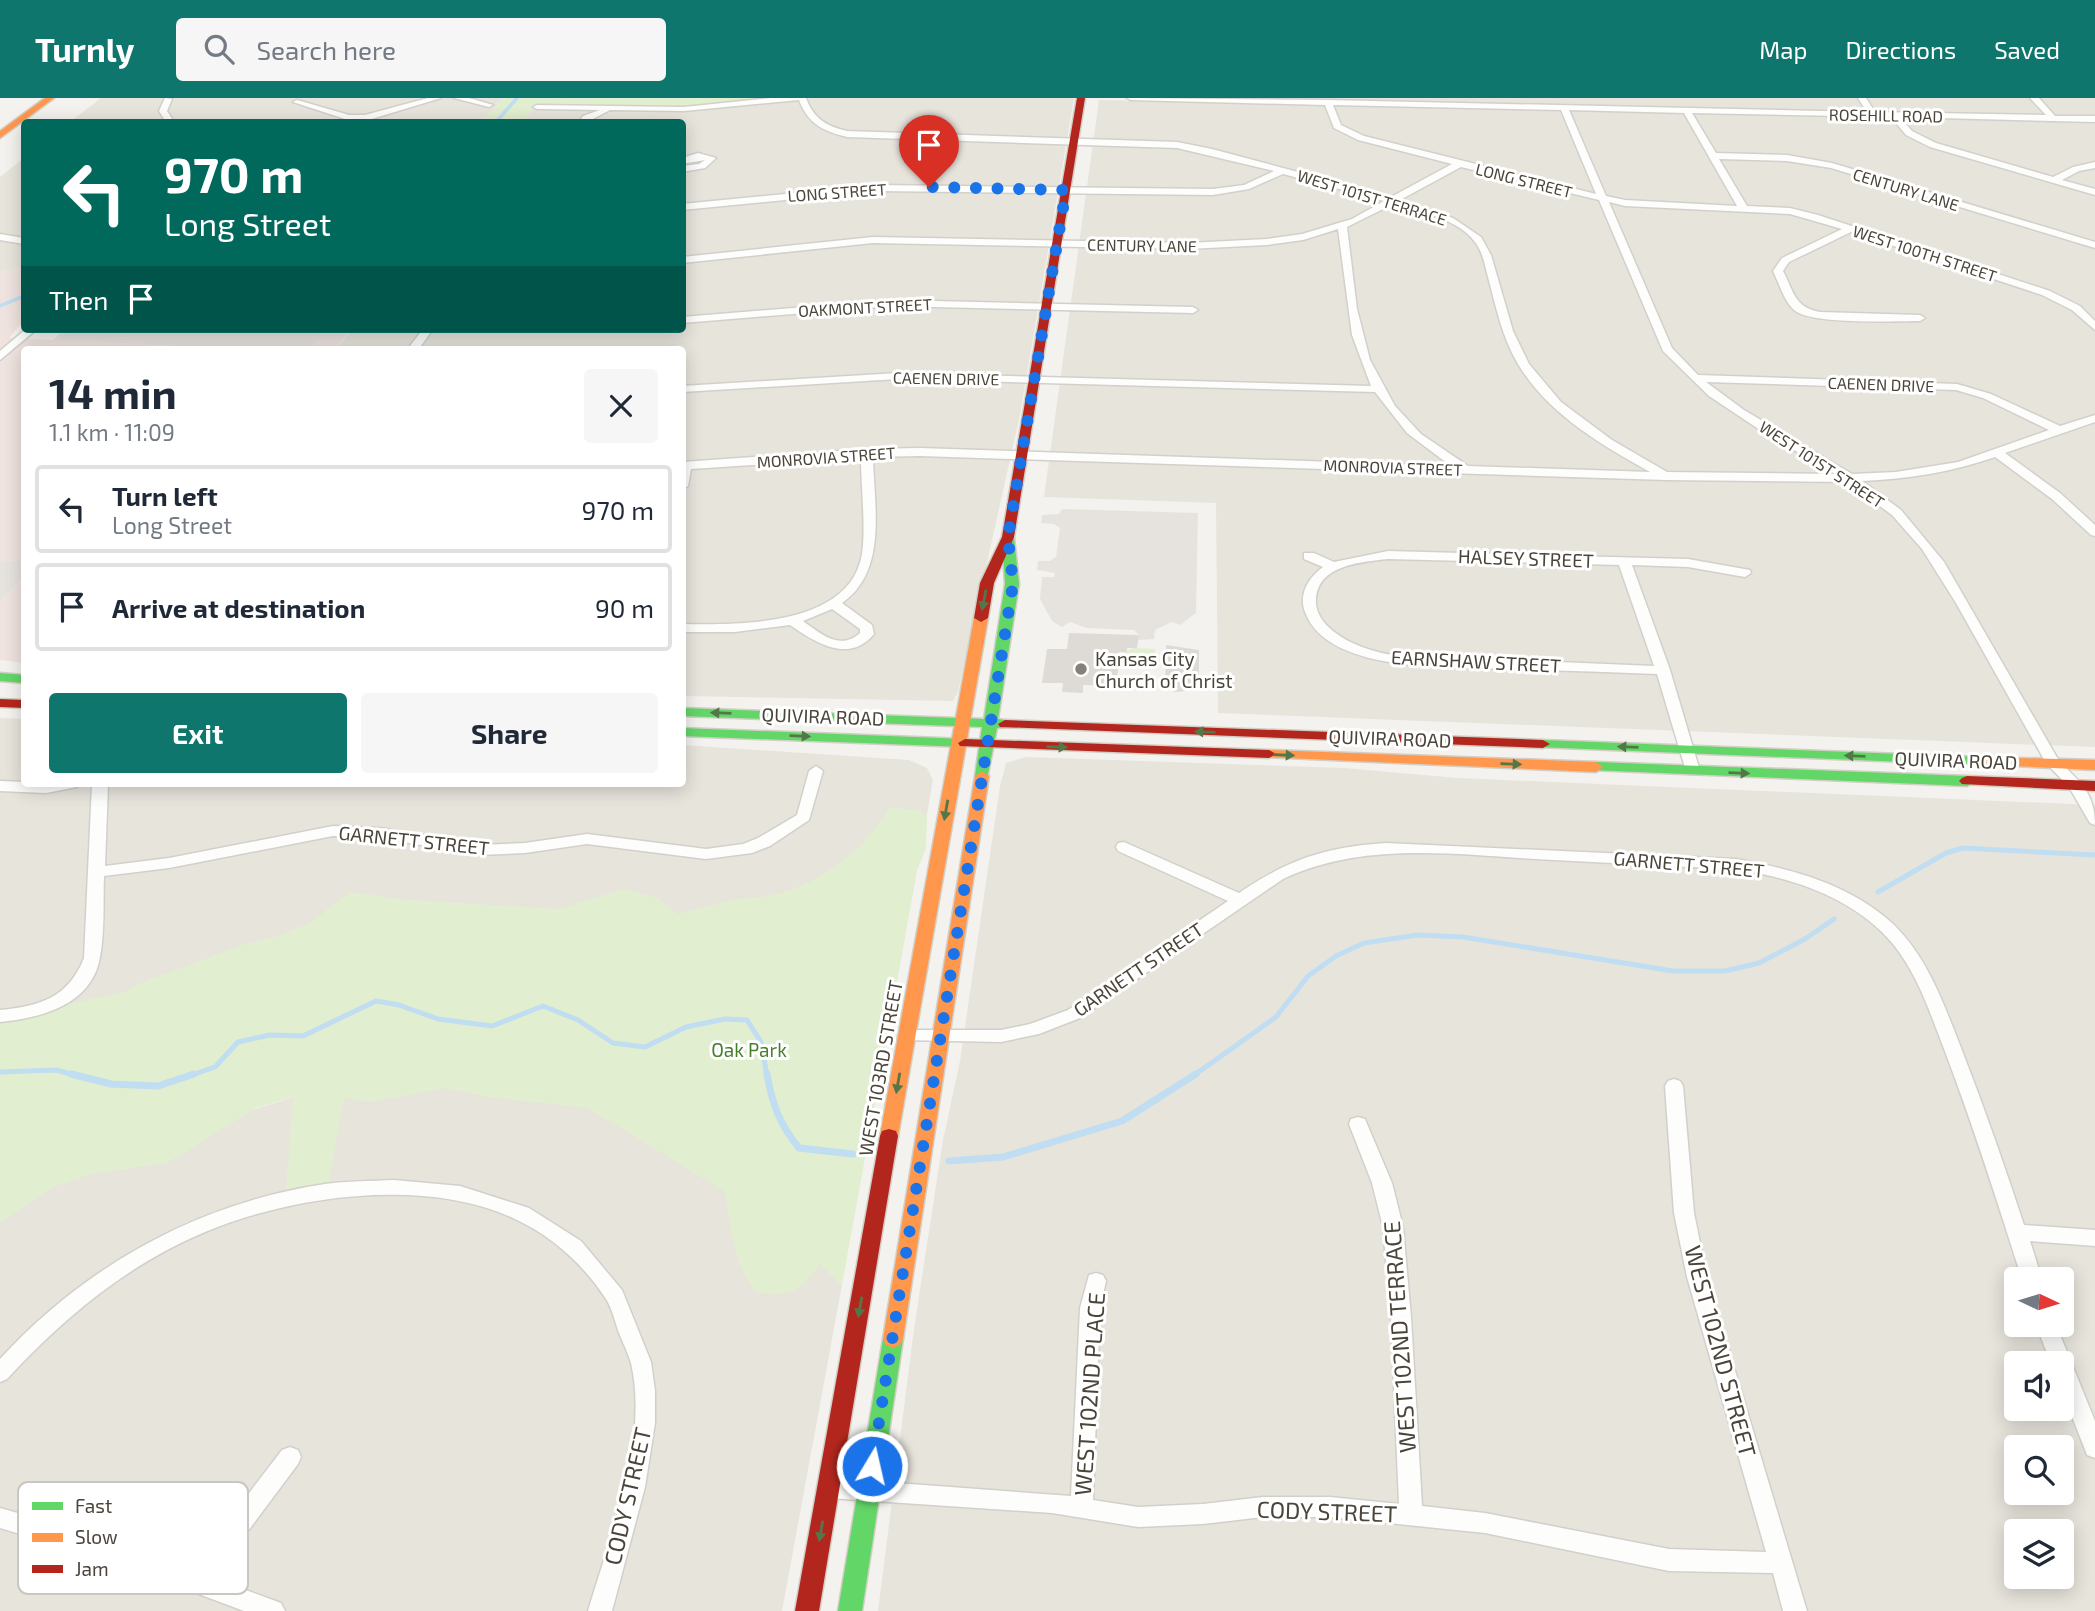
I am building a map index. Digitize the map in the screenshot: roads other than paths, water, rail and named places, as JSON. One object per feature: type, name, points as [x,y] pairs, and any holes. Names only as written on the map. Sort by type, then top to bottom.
[{"type":"main road","points":[[0,119],[29,98]]},
{"type":"main road","points":[[22,119],[50,98]]},
{"type":"main road","name":"WEST 103RD STREET","points":[[807,1611],[957,743],[988,583],[1008,537],[1081,98]]},
{"type":"main road","points":[[0,135],[21,119]]},
{"type":"main road","name":"WEST 103RD STREET","points":[[850,1611],[1013,584],[1008,537]]},
{"type":"main road","points":[[0,677],[21,679]]},
{"type":"main road","points":[[0,703],[21,704]]},
{"type":"main road","name":"QUIVIRA ROAD","points":[[686,712],[2095,765]]},
{"type":"main road","name":"QUIVIRA ROAD","points":[[686,732],[2095,786]]},
{"type":"street","points":[[297,102],[348,117],[365,118],[437,98]]},
{"type":"street","points":[[458,98],[489,105]]},
{"type":"street","points":[[537,107],[705,108],[796,98]]},
{"type":"street","name":"WEST 101ST TERRACE","points":[[802,98],[809,116],[817,124],[847,134],[1191,147],[1393,201],[1446,218],[1477,239],[1486,254],[1509,335],[1531,375],[1564,410],[1619,450],[1666,476]]},
{"type":"street","name":"ROSEHILL ROAD","points":[[1130,98],[1500,102],[1564,108],[2095,120]]},
{"type":"street","points":[[1616,98],[1621,109]]},
{"type":"street","points":[[1862,98],[1873,115]]},
{"type":"street","points":[[2034,98],[2054,118]]},
{"type":"street","points":[[167,119],[163,107],[168,99]]},
{"type":"street","name":"LONG STREET","points":[[1328,102],[1333,121],[1349,134],[1459,164],[1602,198],[1643,204],[1743,208]]},
{"type":"street","points":[[575,107],[583,119]]},
{"type":"street","points":[[587,119],[615,108]]},
{"type":"street","name":"WEST 101ST STREET","points":[[1564,108],[1660,336],[1681,366],[1734,407],[1850,478],[1891,508],[1930,550],[2053,763],[2076,785],[2095,820]]},
{"type":"street","points":[[1687,111],[1743,208]]},
{"type":"street","points":[[1894,115],[1909,133],[1933,145],[2095,192]]},
{"type":"street","points":[[686,160],[698,156],[712,158],[702,166],[686,168]]},
{"type":"street","name":"CENTURY LANE","points":[[1713,156],[1787,158],[1832,166],[2095,245]]},
{"type":"street","name":"CENTURY LANE","points":[[686,260],[873,240],[1217,246],[1303,237],[1342,225],[1393,201],[1459,164]]},
{"type":"street","points":[[2053,180],[2076,169],[2095,165]]},
{"type":"street","name":"LONG STREET","points":[[686,207],[879,188],[1213,192],[1246,187],[1282,171]]},
{"type":"street","points":[[1732,189],[1744,194]]},
{"type":"street","points":[[1755,198],[1790,211]]},
{"type":"street","name":"WEST 100TH STREET","points":[[1743,208],[1790,211],[2046,293],[2076,308],[2095,327]]},
{"type":"street","points":[[1342,225],[1360,351],[1377,389],[1399,418],[1423,440],[1464,469]]},
{"type":"street","points":[[1850,229],[1779,266],[1778,271],[1797,307],[1805,312],[1823,315],[1920,318]]},
{"type":"street","points":[[0,237],[21,240]]},
{"type":"street","points":[[1303,237],[1332,242],[1345,248]]},
{"type":"street","name":"OAKMONT STREET","points":[[686,320],[892,303],[1193,310]]},
{"type":"street","points":[[0,358],[28,333]]},
{"type":"street","name":"CAENEN DRIVE","points":[[686,389],[858,377],[1377,389]]},
{"type":"street","name":"CAENEN DRIVE","points":[[1696,378],[1957,387],[1986,396],[2058,430]]},
{"type":"street","name":"MONROVIA STREET","points":[[686,466],[866,453],[920,452],[1666,476],[1850,478],[1933,470],[1997,453],[2095,418]]},
{"type":"street","points":[[1399,467],[1415,461],[1420,456],[1425,450],[1423,440]]},
{"type":"street","points":[[1590,473],[1618,461],[1619,450]]},
{"type":"street","points":[[686,628],[736,629],[792,620],[833,603],[850,591],[865,570],[868,555],[866,453]]},
{"type":"street","points":[[1997,453],[2056,496],[2095,532]]},
{"type":"street","name":"HALSEY STREET","points":[[1333,566],[1365,557],[1410,554],[1708,565],[1745,573]]},
{"type":"street","points":[[1309,555],[1333,566]]},
{"type":"street","points":[[1624,562],[1663,670],[1693,771]]},
{"type":"street","name":"EARNSHAW STREET","points":[[1333,566],[1321,574],[1310,589],[1309,607],[1318,625],[1343,644],[1369,654],[1407,661],[1663,670]]},
{"type":"street","points":[[792,620],[832,645],[850,645],[864,639],[867,628],[833,603]]},
{"type":"street","name":"GARNETT STREET","points":[[96,872],[169,863],[333,831],[380,833],[480,850],[525,848],[587,839],[628,842],[687,852],[729,852],[764,842],[804,817],[816,771]]},
{"type":"street","points":[[0,786],[21,787]]},
{"type":"street","points":[[23,787],[52,787]]},
{"type":"street","points":[[0,1016],[41,1009],[68,996],[78,988],[88,971],[92,958],[96,872],[101,836],[100,787]]},
{"type":"street","points":[[1125,847],[1206,888],[1240,899]]},
{"type":"street","name":"GARNETT STREET","points":[[906,1036],[1001,1036],[1033,1030],[1074,1014],[1240,899],[1302,862],[1337,852],[1371,848],[1736,864],[1784,873],[1816,884],[1873,916],[1896,937],[1914,960],[1976,1108],[2017,1232]]},
{"type":"street","name":"WEST 102ND STREET","points":[[1674,1086],[1684,1213],[1697,1277],[1795,1611]]},
{"type":"street","name":"WEST 102ND TERRACE","points":[[1358,1124],[1382,1183],[1393,1227],[1401,1317],[1411,1514]]},
{"type":"street","name":"CODY STREET","points":[[0,1373],[23,1346],[64,1308],[108,1275],[177,1236],[244,1209],[306,1195],[379,1185],[429,1187],[497,1203],[528,1216],[557,1234],[582,1255],[607,1283],[627,1319],[641,1362],[646,1410],[644,1436],[600,1611]]},
{"type":"street","points":[[2028,1267],[2017,1232],[2095,1238]]},
{"type":"street","name":"WEST 102ND PLACE","points":[[1082,1508],[1090,1308],[1096,1281]]},
{"type":"street","points":[[2074,1396],[2095,1448]]},
{"type":"street","points":[[248,1513],[290,1457]]},
{"type":"street","name":"CODY STREET","points":[[828,1489],[1052,1503],[1138,1517],[1290,1506],[1411,1514],[1485,1523],[1669,1560],[1781,1563]]},
{"type":"street","points":[[0,1518],[18,1523]]},
{"type":"street","points":[[231,1594],[273,1611]]},
{"type":"waterway","points":[[499,119],[517,98]]},
{"type":"waterway","points":[[0,306],[21,297]]},
{"type":"waterway","points":[[1878,892],[1946,853],[1963,848],[2095,855]]},
{"type":"waterway","points":[[1194,1075],[1276,1017],[1308,976],[1336,956],[1364,943],[1418,935],[1463,937],[1673,971],[1725,971],[1759,963],[1805,939],[1834,919]]},
{"type":"waterway","points":[[189,1076],[215,1067],[238,1042],[270,1035],[303,1036],[376,1001],[399,1005],[438,1019],[492,1026],[543,1006],[578,1020],[613,1043],[645,1047],[686,1027],[725,1019],[747,1020],[761,1042],[767,1076]]},
{"type":"waterway","points":[[0,1072],[56,1070],[78,1076]]},
{"type":"waterway","points":[[71,1074],[111,1084],[158,1086],[194,1074]]},
{"type":"waterway","points":[[767,1074],[778,1114],[799,1148],[853,1154]]},
{"type":"waterway","points":[[949,1161],[1003,1157],[1122,1121],[1194,1075]]},
{"type":"place","name":"Kansas City Church of Christ","points":[[1081,669]]},
{"type":"park label","name":"Oak Park","points":[[749,1049]]}]
